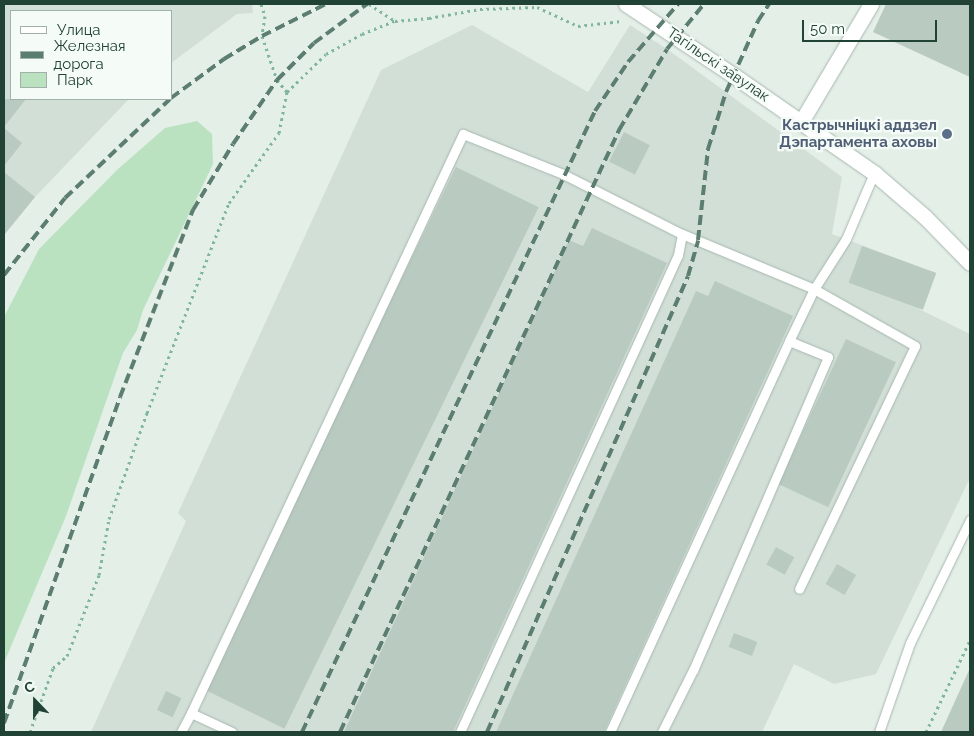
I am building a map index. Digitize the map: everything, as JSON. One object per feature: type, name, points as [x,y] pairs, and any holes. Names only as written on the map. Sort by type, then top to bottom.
[{"type":"main road","name":"Тагільскі завулак","points":[[626,4],[801,122],[874,174],[925,217],[970,263]]},
{"type":"main road","points":[[801,122],[871,4]]},
{"type":"lane","points":[[181,732],[463,134],[591,187],[682,234],[814,289],[914,346],[799,589]]},
{"type":"lane","points":[[610,732],[789,340],[814,289],[846,239],[874,174]]},
{"type":"lane","points":[[460,732],[678,255],[682,234]]},
{"type":"lane","points":[[662,732],[692,670],[828,357],[789,340]]},
{"type":"lane","points":[[878,732],[910,643],[970,520]]},
{"type":"lane","points":[[190,713],[232,732]]},
{"type":"path","points":[[262,4],[265,16],[262,36],[277,80],[287,92]]},
{"type":"path","points":[[369,4],[395,21]]},
{"type":"path","points":[[504,8],[509,4]]},
{"type":"path","points":[[30,732],[53,668],[67,656],[99,575],[109,519],[147,413],[229,203],[279,133],[287,92],[326,54],[362,34],[395,21],[429,18],[480,9],[537,7],[578,26],[592,26],[647,17]]},
{"type":"path","points":[[926,732],[970,640]]},
{"type":"shaded area","points":[[4,4],[252,4],[253,13],[237,14],[172,62],[172,10],[10,10],[10,100],[128,100],[35,197],[4,235]]},
{"type":"shaded area","points":[[472,25],[588,92],[630,25],[667,49],[842,177],[832,234],[936,273],[919,309],[970,334],[970,478],[876,674],[834,684],[794,664],[762,732],[91,732],[186,521],[178,513],[381,70]]},
{"type":"green space","points":[[197,121],[212,134],[213,164],[143,310],[137,330],[123,353],[66,516],[4,663],[4,317],[39,249],[118,169],[165,128]]},
{"type":"building","points":[[886,4],[970,4],[970,77],[873,32]]},
{"type":"building","points":[[4,99],[25,100],[4,127]]},
{"type":"building","points":[[4,128],[22,143],[4,166]]},
{"type":"building","points":[[624,132],[650,145],[635,175],[609,161]]},
{"type":"building","points":[[456,167],[539,207],[284,729],[202,688]]},
{"type":"building","points":[[4,172],[35,197],[4,235]]},
{"type":"building","points":[[592,228],[667,263],[453,732],[344,732],[569,240],[583,246]]},
{"type":"building","points":[[862,246],[936,273],[923,310],[849,283]]},
{"type":"building","points":[[715,281],[793,316],[604,732],[496,732],[696,291],[708,296]]},
{"type":"building","points":[[846,339],[896,362],[828,507],[778,484]]},
{"type":"building","points":[[776,547],[794,557],[785,575],[766,564]]},
{"type":"building","points":[[837,564],[856,575],[845,595],[826,584]]},
{"type":"building","points":[[734,633],[757,642],[752,656],[729,647]]},
{"type":"building","points":[[970,668],[970,732],[941,732]]},
{"type":"building","points":[[166,691],[181,698],[173,717],[157,710]]},
{"type":"railway","points":[[172,97],[224,59],[262,36],[326,4]]},
{"type":"railway","points":[[4,723],[120,397],[193,210],[233,144],[277,80],[314,43],[367,4]]},
{"type":"railway","points":[[302,732],[595,111],[628,62],[678,4]]},
{"type":"railway","points":[[340,732],[619,130],[667,49],[704,4]]},
{"type":"railway","points":[[487,732],[688,276],[698,240],[708,149],[726,92],[758,21],[769,4]]},
{"type":"railway","points":[[4,275],[65,198],[169,100]]},
{"type":"place","name":"Кастрычніцкі аддзел Дэпартамента аховы","points":[[947,134]]}]
